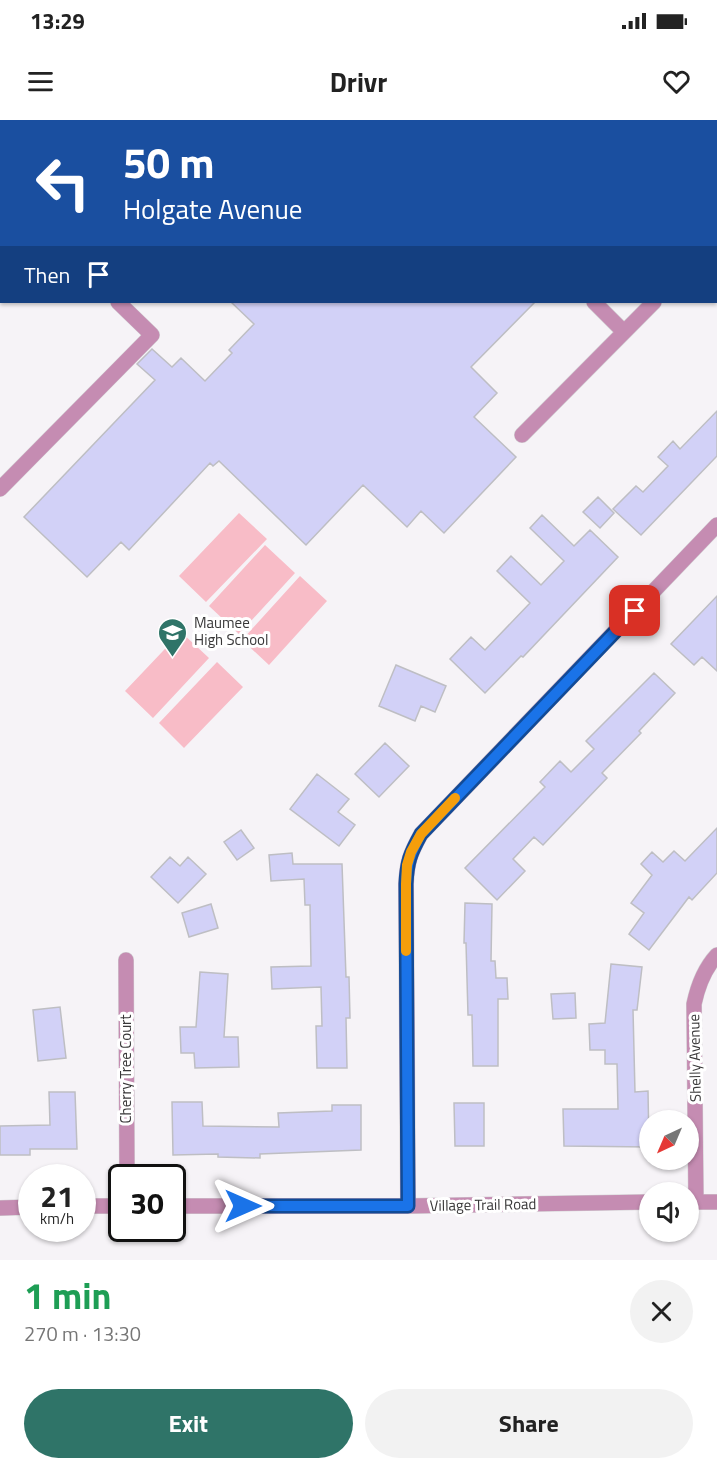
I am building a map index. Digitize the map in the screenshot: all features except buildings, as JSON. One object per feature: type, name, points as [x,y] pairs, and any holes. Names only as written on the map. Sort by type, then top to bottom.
[{"type":"street","points":[[0,489],[152,335],[119,303]]},
{"type":"street","points":[[595,303],[624,332]]},
{"type":"street","points":[[522,435],[653,303]]},
{"type":"street","points":[[408,1206],[406,884],[407,865],[411,852],[421,834],[717,525]]},
{"type":"street","name":"Shelly Avenue","points":[[692,1182],[694,1004],[705,971],[717,955]]},
{"type":"street","name":"Cherry Tree Court","points":[[126,960],[127,1164]]},
{"type":"street","name":"Village Trail Road","points":[[186,1206],[408,1206],[639,1202]]},
{"type":"street","points":[[699,1202],[717,1202]]},
{"type":"street","points":[[0,1208],[18,1207]]},
{"type":"shaded area","points":[[239,513],[267,539],[206,602],[179,576]]},
{"type":"shaded area","points":[[265,545],[295,573],[239,634],[209,606]]},
{"type":"shaded area","points":[[300,576],[327,601],[269,665],[242,640]]},
{"type":"shaded area","points":[[181,632],[209,658],[153,718],[125,691]]},
{"type":"shaded area","points":[[217,662],[243,687],[184,748],[159,723]]},
{"type":"slow traffic","points":[[406,951],[406,884],[407,865],[411,852],[421,834],[455,798]]},
{"type":"place","name":"Maumee High School","points":[[173,658]]},
{"type":"route","points":[[243,1206],[408,1206],[406,884],[407,865],[411,852],[421,834],[635,611]]}]
